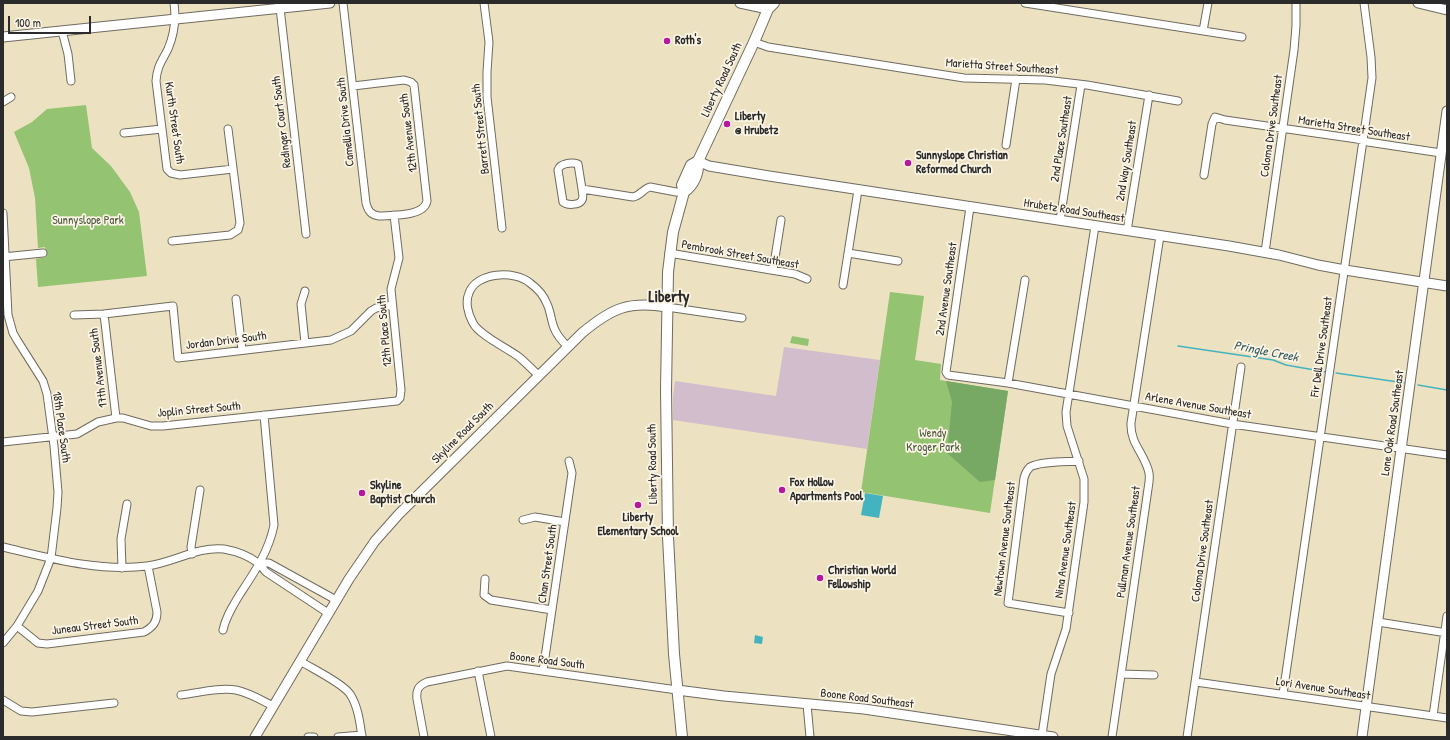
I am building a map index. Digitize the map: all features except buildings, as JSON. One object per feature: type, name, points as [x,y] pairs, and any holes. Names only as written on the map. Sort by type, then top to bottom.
[{"type":"main road","name":"Liberty Road South","points":[[682,737],[676,690],[666,488],[667,307],[669,253],[674,227],[684,192],[691,188],[698,170],[698,161],[754,42],[769,5]]},
{"type":"street","name":"Kurth Street South","points":[[174,3],[175,12],[171,41],[158,67],[156,81],[167,168],[172,173],[180,175],[233,170]]},
{"type":"street","points":[[3,37],[174,19],[262,6],[280,8],[330,3]]},
{"type":"street","name":"Camellia Drive South","points":[[343,3],[366,203],[373,215],[394,215]]},
{"type":"street","name":"Barrett Street South","points":[[484,3],[489,42],[487,97],[502,228]]},
{"type":"street","points":[[740,3],[769,5]]},
{"type":"street","points":[[1025,3],[1242,37]]},
{"type":"street","points":[[1203,31],[1208,3]]},
{"type":"street","name":"Coloma Drive Southeast","points":[[1265,252],[1294,50],[1296,3]]},
{"type":"street","name":"Fir Dell Drive Southeast","points":[[1284,694],[1372,78],[1371,57],[1364,3]]},
{"type":"street","points":[[1418,3],[1429,4],[1447,10]]},
{"type":"street","name":"Redinger Court South","points":[[280,8],[306,234]]},
{"type":"street","points":[[62,31],[68,54],[71,81]]},
{"type":"street","name":"Marietta Street Southeast","points":[[754,42],[768,47],[964,78],[1045,80],[1148,95],[1178,101]]},
{"type":"street","points":[[1006,145],[1016,79]]},
{"type":"street","name":"12th Avenue South","points":[[353,86],[404,80],[411,82],[414,85],[427,201],[426,206],[418,212],[394,215]]},
{"type":"street","name":"2nd Place Southeast","points":[[1060,220],[1081,85]]},
{"type":"street","name":"2nd Way Southeast","points":[[1127,231],[1148,95]]},
{"type":"street","points":[[3,102],[11,97]]},
{"type":"street","name":"Lone Oak Road Southeast","points":[[1362,737],[1447,111]]},
{"type":"street","name":"Marietta Street Southeast","points":[[1204,175],[1212,124],[1215,117],[1225,120],[1283,129],[1356,138],[1441,153]]},
{"type":"street","points":[[124,133],[162,129]]},
{"type":"street","points":[[172,241],[230,235],[238,230],[240,223],[228,129]]},
{"type":"street","name":"Hrubetz Road Southeast","points":[[698,161],[709,166],[858,190],[1265,252],[1345,270],[1447,286]]},
{"type":"street","points":[[578,164],[582,189],[582,201],[573,204],[564,204],[558,172],[561,165],[578,164]]},
{"type":"street","points":[[582,189],[633,197],[640,195],[650,187],[684,192]]},
{"type":"street","points":[[843,285],[858,190]]},
{"type":"street","name":"2nd Avenue Southeast","points":[[947,374],[970,207]]},
{"type":"street","name":"18th Place South","points":[[3,213],[8,315],[17,340],[43,381],[47,394],[58,492],[51,558],[38,592],[17,626],[3,643]]},
{"type":"street","name":"12th Place South","points":[[394,215],[399,258],[392,282],[392,305],[402,390],[400,398]]},
{"type":"street","points":[[773,270],[781,220]]},
{"type":"street","name":"Nina Avenue Southeast","points":[[1042,735],[1051,674],[1066,629],[1069,613],[1084,502],[1084,479],[1067,426],[1066,412],[1095,226]]},
{"type":"street","name":"Pullman Avenue Southeast","points":[[1112,737],[1149,480],[1147,466],[1132,438],[1130,430],[1160,236]]},
{"type":"street","points":[[4,257],[43,253]]},
{"type":"street","name":"Pembrook Street Southeast","points":[[669,253],[795,274],[807,279]]},
{"type":"street","points":[[848,253],[898,261]]},
{"type":"street","points":[[539,376],[518,357],[480,331],[474,324],[470,317],[467,302],[472,287],[478,282],[496,275],[510,274],[529,281],[540,292],[547,304],[554,329],[568,347]]},
{"type":"street","points":[[1008,383],[1024,280]]},
{"type":"street","points":[[305,291],[301,304],[305,344]]},
{"type":"street","points":[[236,299],[242,350]]},
{"type":"street","name":"Jordan Drive South","points":[[74,315],[104,314],[172,306],[178,358],[331,340],[351,331],[371,310],[392,305]]},
{"type":"street","name":"Skyline Road South","points":[[255,737],[336,600],[383,531],[568,347],[599,319],[616,310],[635,305],[667,307]]},
{"type":"street","points":[[667,307],[742,318]]},
{"type":"street","name":"17th Avenue South","points":[[104,314],[116,418]]},
{"type":"street","name":"Coloma Drive Southeast","points":[[1187,737],[1241,368]]},
{"type":"street","name":"Arlene Avenue Southeast","points":[[947,374],[1008,383],[1232,424],[1447,455]]},
{"type":"street","name":"Joplin Street South","points":[[3,442],[77,434],[98,422],[116,418],[123,418],[157,426],[391,402],[397,401],[400,398]]},
{"type":"street","points":[[223,630],[226,619],[259,563],[270,540],[274,525],[264,415]]},
{"type":"street","name":"Chan Street South","points":[[544,670],[572,473],[569,461]]},
{"type":"street","name":"Newtown Avenue Southeast","points":[[1069,613],[1008,603],[1026,472],[1029,468],[1037,464],[1078,461]]},
{"type":"street","points":[[192,554],[191,547],[200,490]]},
{"type":"street","points":[[122,568],[121,539],[127,504]]},
{"type":"street","points":[[523,520],[535,517],[565,522]]},
{"type":"street","points":[[3,547],[72,563],[122,568],[148,566],[169,562],[192,554],[217,549],[226,549],[237,552],[259,563],[266,572],[328,614]]},
{"type":"street","points":[[259,563],[269,563],[336,600]]},
{"type":"street","name":"Juneau Street South","points":[[17,626],[38,643],[47,644],[144,632],[155,624],[157,619],[148,566]]},
{"type":"street","points":[[485,580],[484,595],[491,600],[552,610]]},
{"type":"street","points":[[1433,716],[1446,632],[1447,616]]},
{"type":"street","points":[[1378,622],[1446,632]]},
{"type":"street","points":[[300,661],[343,687],[350,694],[356,709],[362,736],[338,737]]},
{"type":"street","name":"Boone Road South","points":[[424,737],[417,699],[418,688],[427,682],[478,671],[506,666],[544,670],[676,690]]},
{"type":"street","points":[[478,671],[491,737]]},
{"type":"street","points":[[1121,674],[1154,675]]},
{"type":"street","name":"Lori Avenue Southeast","points":[[1196,682],[1447,718]]},
{"type":"street","points":[[181,695],[236,690],[273,706]]},
{"type":"street","name":"Boone Road Southeast","points":[[676,690],[864,709],[1015,734],[1053,737]]},
{"type":"street","points":[[3,700],[21,711],[32,712],[114,703]]},
{"type":"street","points":[[807,704],[810,737]]},
{"type":"street","points":[[308,737],[314,737]]},
{"type":"shaded area","points":[[784,347],[880,360],[867,449],[673,420],[673,396],[675,381],[776,396]]},
{"type":"green space","name":"Sunnyslope Park","points":[[86,105],[92,148],[111,166],[130,192],[139,212],[147,276],[38,287],[36,259],[46,257],[45,247],[38,248],[35,198],[29,168],[14,132],[32,122],[47,109]]},
{"type":"green space","name":"Wendy Kroger Park","points":[[890,292],[924,296],[915,360],[941,364],[940,380],[1008,391],[990,513],[861,492]]},
{"type":"green space","points":[[792,336],[809,339],[808,346],[790,343]]},
{"type":"green space","points":[[946,381],[1008,391],[995,480],[980,482],[947,453],[952,402]]},
{"type":"water","points":[[865,493],[883,496],[879,518],[861,515]]},
{"type":"water","points":[[755,635],[763,637],[762,644],[754,643]]},
{"type":"waterway","name":"Pringle Creek","points":[[1178,346],[1273,360],[1286,365],[1326,372]]},
{"type":"waterway","name":"Pringle Creek","points":[[1336,373],[1405,383]]},
{"type":"waterway","name":"Pringle Creek","points":[[1418,385],[1447,390]]},
{"type":"place","name":"Roth's","points":[[667,41]]},
{"type":"place","name":"Liberty @ Hrubetz","points":[[727,124]]},
{"type":"place","name":"Sunnyslope Christian Reformed Church","points":[[908,163]]},
{"type":"place","name":"Fox Hollow Apartments Pool","points":[[782,490]]},
{"type":"place","name":"Skyline Baptist Church","points":[[362,493]]},
{"type":"place","name":"Liberty Elementary School","points":[[638,505]]},
{"type":"place","name":"Christian World Fellowship","points":[[820,578]]},
{"type":"district","name":"Liberty","points":[[669,298]]}]
